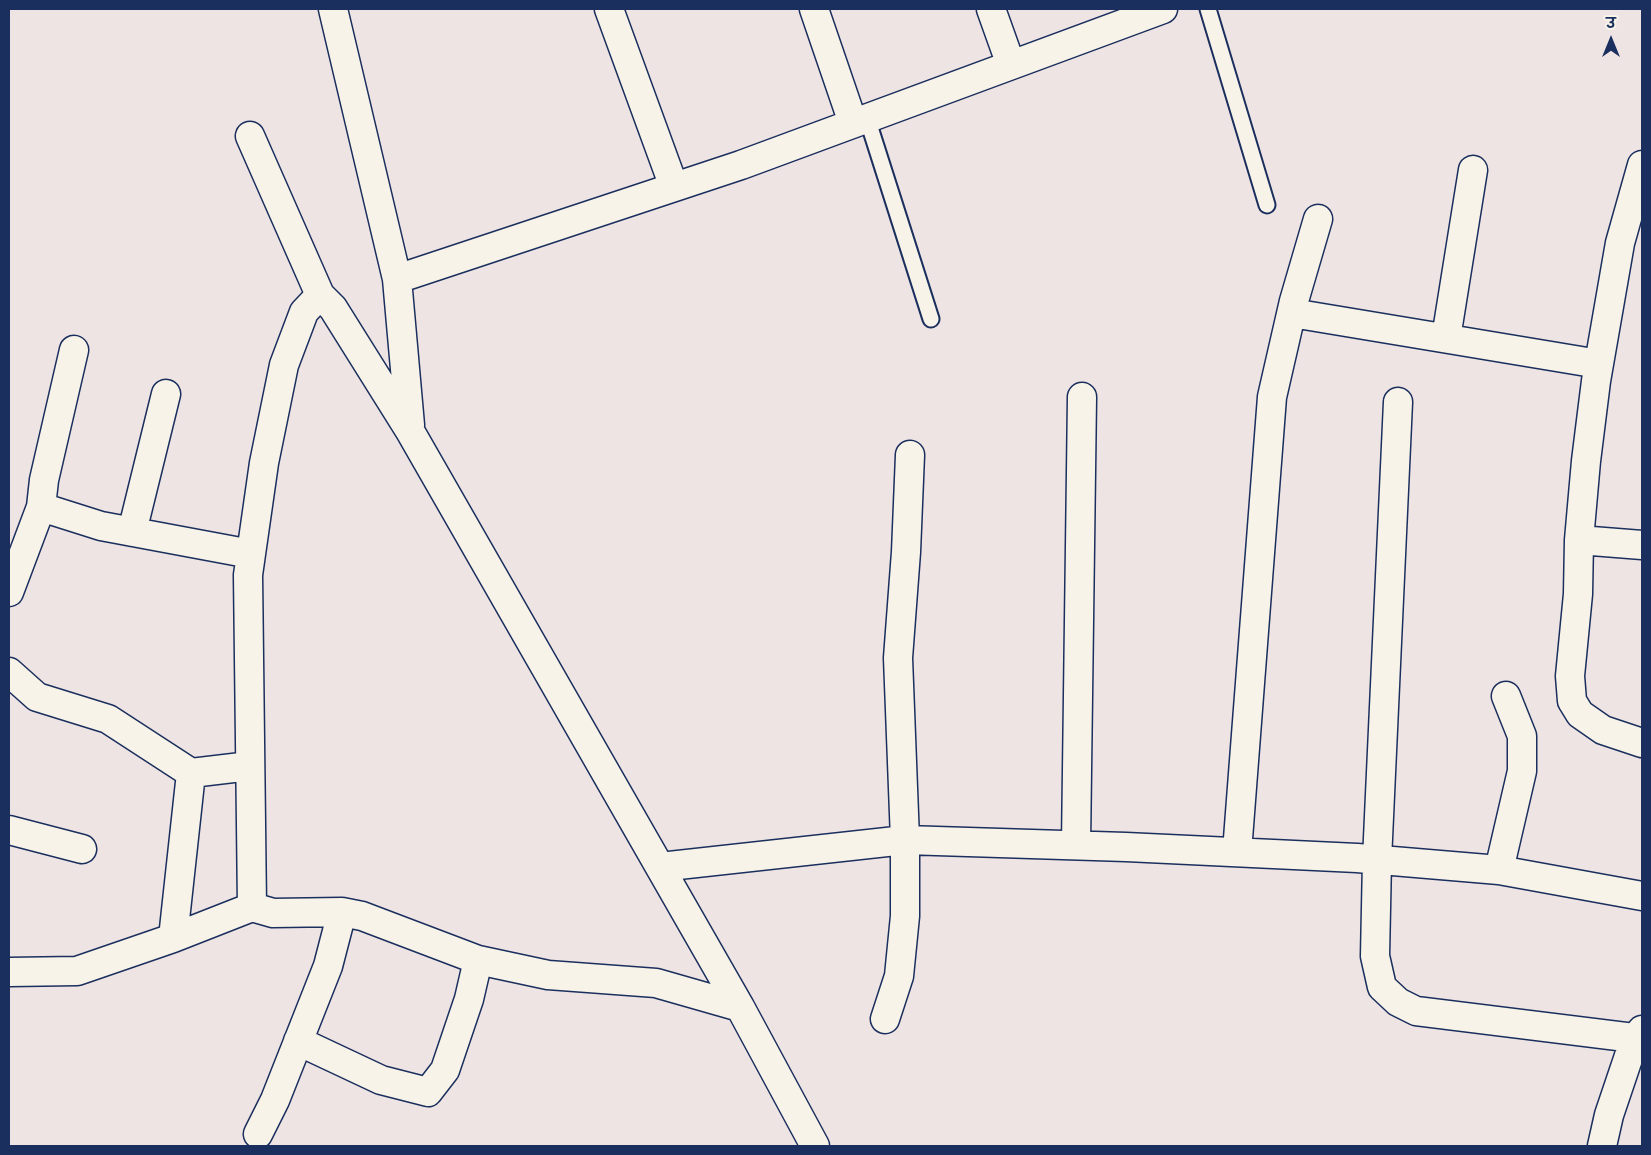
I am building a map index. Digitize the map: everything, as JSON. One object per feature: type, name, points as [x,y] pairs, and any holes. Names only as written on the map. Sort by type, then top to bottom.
[{"type":"street","points":[[333,9],[397,279],[410,431]]},
{"type":"street","points":[[609,9],[674,187]]},
{"type":"street","points":[[814,9],[860,121]]},
{"type":"street","points":[[991,9],[1011,65]]},
{"type":"street","points":[[397,279],[741,165],[1163,9]]},
{"type":"street","points":[[250,136],[320,295],[333,308],[410,431],[740,1007],[815,1146]]},
{"type":"street","points":[[1642,165],[1620,243],[1599,364],[1586,460],[1579,540],[1578,594],[1570,676],[1572,701],[1580,714],[1603,730],[1642,743]]},
{"type":"street","points":[[1446,338],[1472,170]]},
{"type":"street","points":[[1237,852],[1272,397],[1292,313],[1318,219]]},
{"type":"street","points":[[252,907],[248,575],[264,463],[284,365],[304,312],[320,295]]},
{"type":"street","points":[[1292,313],[1599,364]]},
{"type":"street","points":[[9,592],[41,507],[44,480],[74,350]]},
{"type":"street","points":[[132,532],[166,394]]},
{"type":"street","points":[[1076,845],[1082,397]]},
{"type":"street","points":[[1398,402],[1377,860],[1375,956],[1382,987],[1398,1002],[1416,1011],[1640,1036],[1609,1115],[1602,1146]]},
{"type":"street","points":[[886,1019],[900,976],[905,916],[905,840],[898,658],[906,552],[910,455]]},
{"type":"street","points":[[41,507],[100,526],[251,554]]},
{"type":"street","points":[[1579,540],[1642,545]]},
{"type":"street","points":[[9,672],[37,698],[108,719],[191,773],[250,766]]},
{"type":"street","points":[[1499,870],[1522,771],[1522,736],[1506,696]]},
{"type":"street","points":[[173,938],[191,773]]},
{"type":"street","points":[[9,830],[82,849]]},
{"type":"street","points":[[660,867],[905,840],[1076,845],[1377,860],[1499,870],[1642,896]]},
{"type":"street","points":[[9,972],[77,971],[173,938],[252,907],[273,913],[342,912],[362,916],[478,960],[548,975],[656,983],[740,1007]]},
{"type":"street","points":[[258,1134],[275,1100],[328,966],[342,912]]},
{"type":"street","points":[[298,1041],[381,1080],[428,1092],[445,1070],[469,999],[478,960]]},
{"type":"lane","points":[[1208,9],[1267,205]]},
{"type":"lane","points":[[860,121],[931,319]]}]
